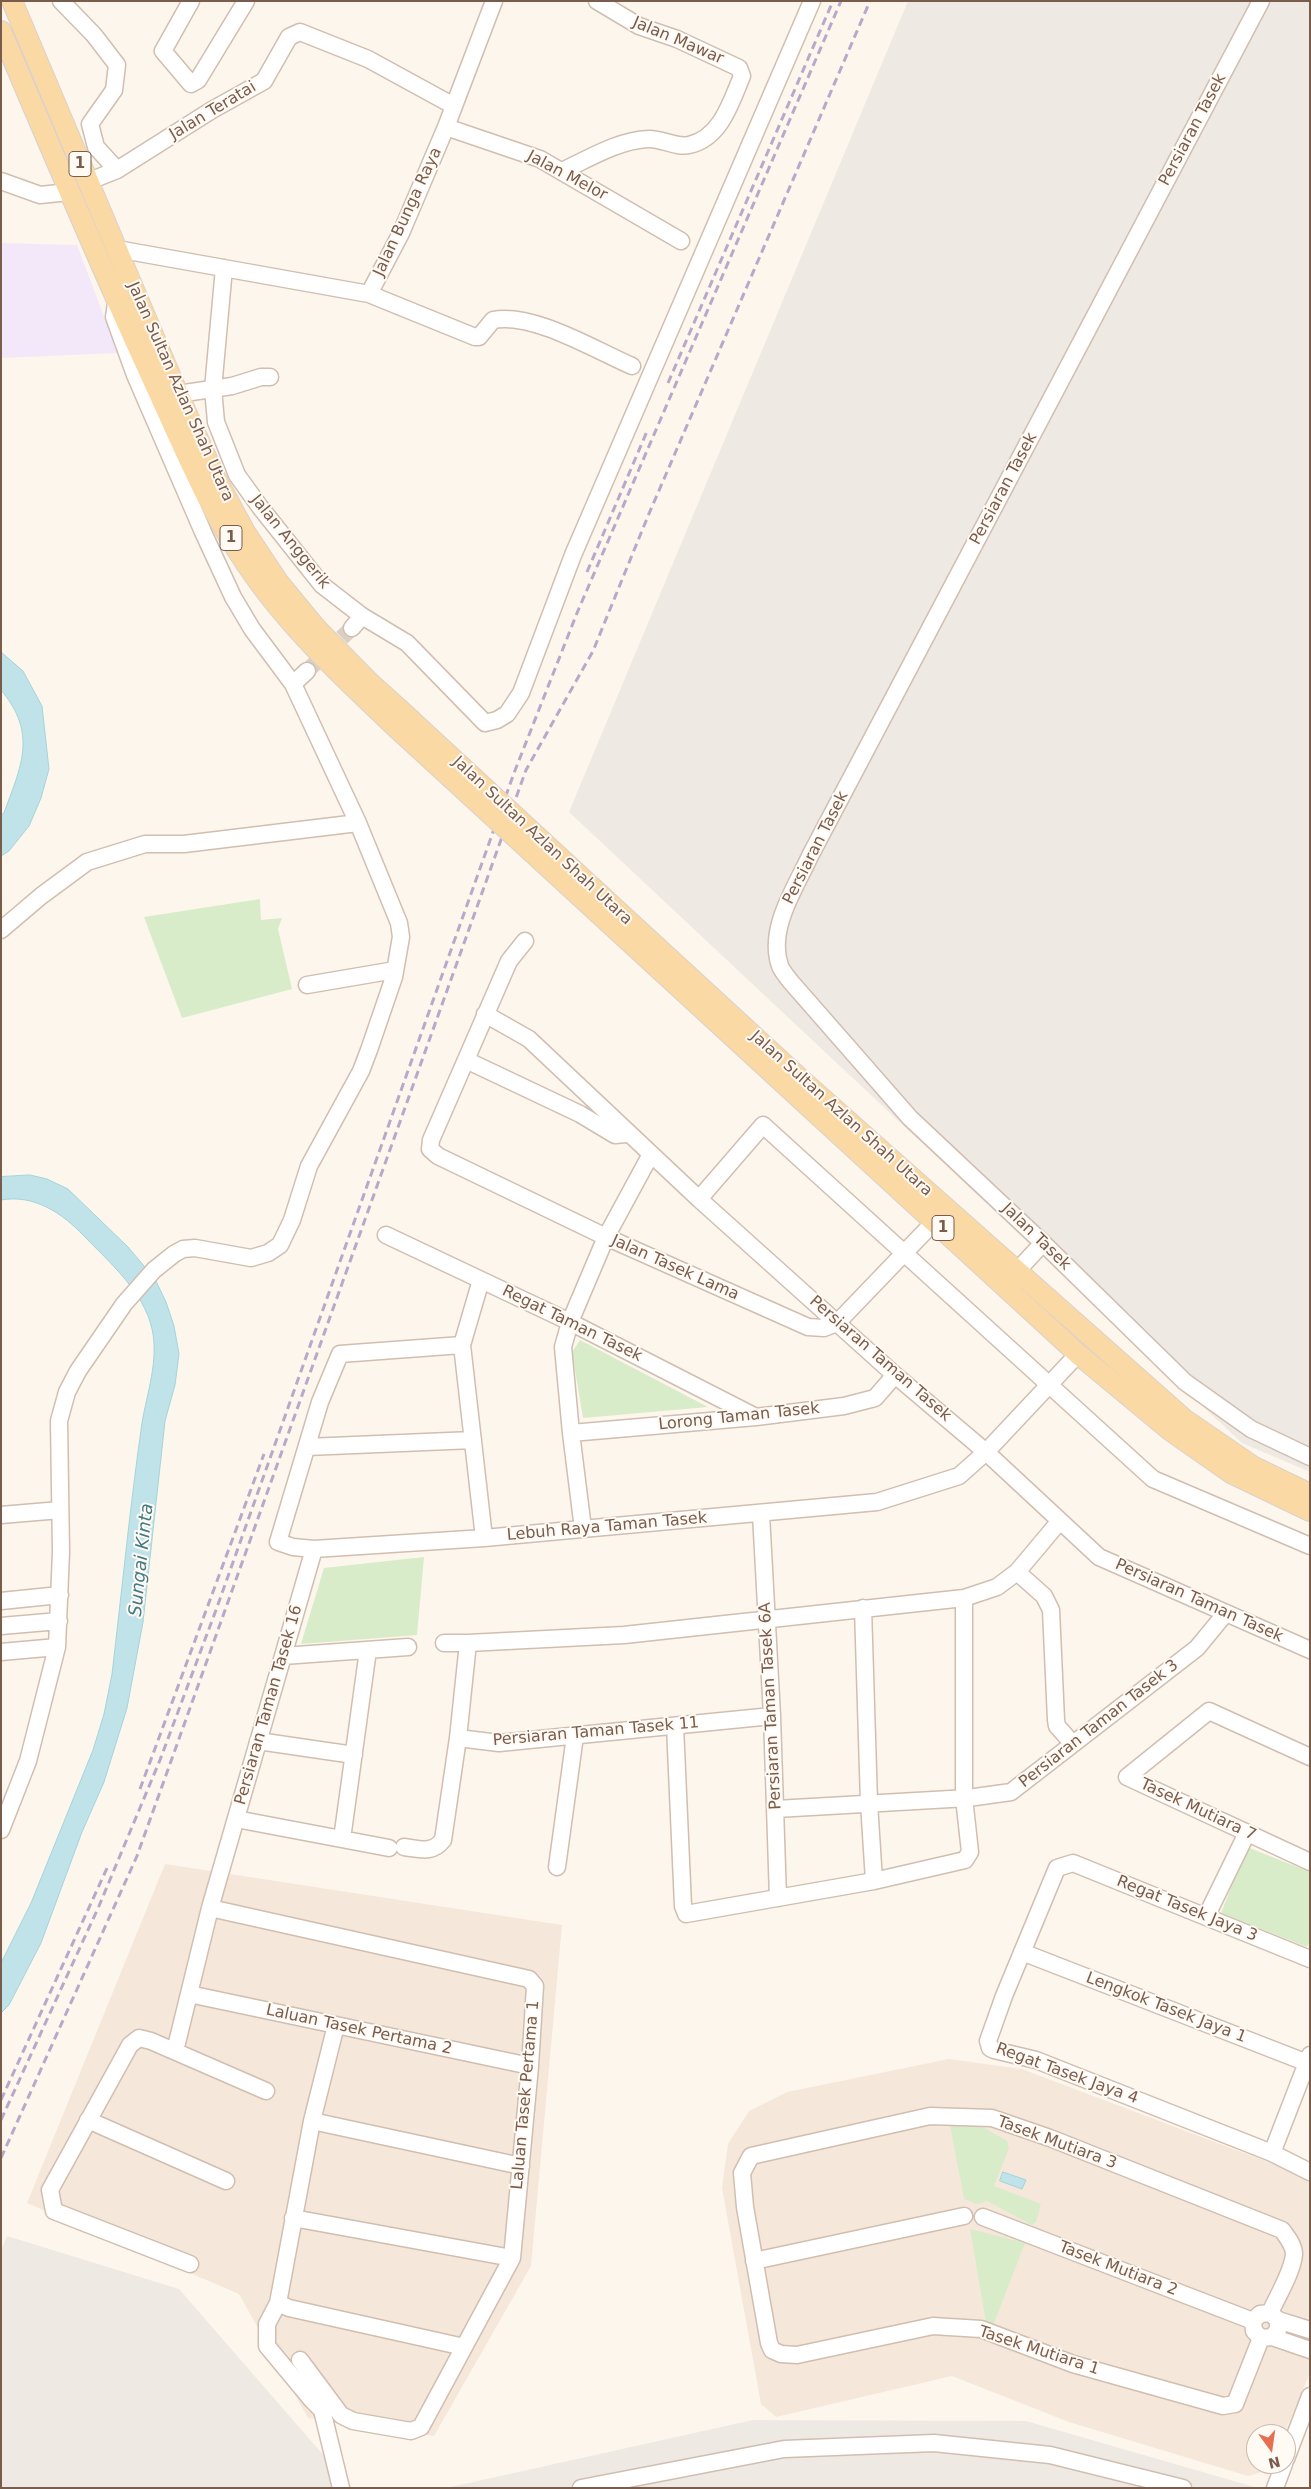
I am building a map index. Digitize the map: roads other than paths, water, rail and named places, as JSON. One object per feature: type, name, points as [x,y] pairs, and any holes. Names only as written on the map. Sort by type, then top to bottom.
[{"type":"main road","name":"Jalan Sultan Azlan Shah Utara","points":[[12,1],[178,394],[214,475],[245,532],[278,583],[316,628],[407,727]]},
{"type":"main road","name":"Jalan Sultan Azlan Shah Utara","points":[[1,31],[117,302],[215,511],[247,565],[291,622],[326,661],[407,727],[603,907],[1078,1354],[1171,1431],[1231,1473],[1310,1512]]},
{"type":"main road","name":"Jalan Sultan Azlan Shah Utara","points":[[603,907],[805,1083],[1184,1419],[1254,1467],[1310,1494]]},
{"type":"street","points":[[60,1],[94,35],[117,65],[114,90],[90,124],[96,147],[116,170]]},
{"type":"street","points":[[191,1],[163,51],[192,84],[198,80],[246,1]]},
{"type":"street","name":"Jalan Bunga Raya","points":[[117,249],[369,294],[401,233],[446,128],[494,1]]},
{"type":"street","name":"Jalan Mawar","points":[[562,171],[634,141],[650,138],[688,146],[713,134],[727,112],[742,76],[739,68],[677,39],[639,26],[597,1]]},
{"type":"street","name":"Jalan Anggerik","points":[[224,268],[213,389],[216,422],[238,475],[260,507],[322,585],[356,622],[408,643],[485,722],[497,720],[507,714],[521,692],[574,555],[812,1]]},
{"type":"street","name":"Persiaran Tasek","points":[[791,982],[780,966],[778,935],[781,919],[810,856],[1261,1]]},
{"type":"street","name":"Jalan Teratai","points":[[87,182],[116,170],[212,110],[264,81],[289,37],[300,32],[368,59],[454,106]]},
{"type":"street","name":"Jalan Melor","points":[[446,128],[540,159],[681,241]]},
{"type":"street","points":[[1,181],[40,195],[69,192]]},
{"type":"street","points":[[369,294],[475,337],[480,336],[493,320],[507,317],[548,328],[632,366]]},
{"type":"street","points":[[1,1830],[5,1811],[28,1761],[57,1647],[60,1595],[59,1421],[67,1392],[78,1371],[124,1304],[154,1270],[182,1249],[210,1250],[251,1258],[268,1253],[280,1245],[292,1220],[309,1166],[362,1071],[395,970],[401,937],[399,923],[358,823],[293,684],[252,629],[233,597],[132,368],[114,317],[117,302]]},
{"type":"street","points":[[132,368],[153,382]]},
{"type":"street","points":[[178,394],[232,386],[261,377],[270,377]]},
{"type":"street","points":[[293,684],[308,671]]},
{"type":"street","points":[[1,930],[41,896],[87,862],[145,844],[184,844],[358,823]]},
{"type":"street","points":[[525,941],[509,961],[466,1060],[580,1114],[615,1135],[627,1134]]},
{"type":"street","points":[[307,985],[395,970]]},
{"type":"street","name":"Jalan Tasek","points":[[791,982],[910,1118],[1185,1382],[1251,1429],[1310,1457]]},
{"type":"street","name":"Persiaran Taman Tasek","points":[[485,1014],[529,1039],[627,1134],[698,1199],[895,1375],[986,1452],[1059,1522],[1099,1557],[1310,1650]]},
{"type":"street","name":"Jalan Tasek Lama","points":[[466,1060],[431,1140],[430,1149],[438,1156],[606,1237],[808,1327],[824,1328],[837,1323]]},
{"type":"street","points":[[580,1114],[595,1103]]},
{"type":"street","points":[[698,1199],[763,1125],[1154,1479],[1310,1546]]},
{"type":"street","points":[[583,1530],[563,1352],[570,1322],[606,1237],[650,1154]]},
{"type":"street","points":[[837,1323],[935,1221]]},
{"type":"street","name":"Regat Taman Tasek","points":[[386,1235],[570,1322],[756,1417]]},
{"type":"street","points":[[1017,1271],[1043,1244]]},
{"type":"street","points":[[482,1280],[462,1345],[484,1538]]},
{"type":"street","name":"Lebuh Raya Taman Tasek","points":[[462,1345],[340,1354],[320,1402],[278,1542],[314,1549],[484,1538],[877,1502],[953,1479],[986,1452],[1078,1354]]},
{"type":"street","name":"Lorong Taman Tasek","points":[[571,1433],[756,1417],[866,1402],[882,1392],[895,1375]]},
{"type":"street","points":[[307,1448],[473,1440]]},
{"type":"street","points":[[1,1515],[60,1510]]},
{"type":"street","name":"Persiaran Taman Tasek 6A","points":[[761,1514],[772,1716],[778,1898]]},
{"type":"street","points":[[444,1643],[590,1637],[964,1598],[998,1587],[1017,1572],[1059,1522]]},
{"type":"street","name":"Persiaran Taman Tasek 16","points":[[175,2051],[210,1908],[314,1549]]},
{"type":"street","points":[[1017,1572],[1044,1596],[1052,1610],[1056,1720],[1057,1726],[1073,1744]]},
{"type":"street","points":[[1,1601],[60,1595]]},
{"type":"street","points":[[675,1726],[683,1906],[686,1914],[874,1881],[968,1858],[970,1852],[964,1798],[964,1598]]},
{"type":"street","points":[[863,1608],[868,1803],[874,1881]]},
{"type":"street","name":"Persiaran Taman Tasek 3","points":[[776,1809],[964,1798],[1011,1792],[1197,1648],[1225,1614]]},
{"type":"street","points":[[1,1626],[59,1621]]},
{"type":"street","points":[[236,1819],[342,1839],[397,1847],[430,1850],[438,1847],[443,1840],[458,1738],[468,1643]]},
{"type":"street","points":[[1,1652],[57,1647]]},
{"type":"street","points":[[283,1656],[408,1647]]},
{"type":"street","points":[[342,1839],[368,1650]]},
{"type":"street","name":"Tasek Mutiara 7","points":[[1310,1757],[1209,1711],[1128,1777],[1310,1862]]},
{"type":"street","name":"Persiaran Taman Tasek 11","points":[[458,1738],[498,1743],[772,1716]]},
{"type":"street","points":[[557,1867],[574,1736]]},
{"type":"street","points":[[258,1741],[354,1756]]},
{"type":"street","points":[[1206,1917],[1247,1833]]},
{"type":"street","name":"Regat Tasek Jaya 3","points":[[1063,1864],[1073,1863],[1310,1959]]},
{"type":"street","name":"Regat Tasek Jaya 4","points":[[1063,1864],[1057,1868],[1022,1952],[988,2041],[990,2048],[1036,2060],[1272,2153]]},
{"type":"street","name":"Laluan Tasek Pertama 1","points":[[210,1908],[529,1979],[535,1986],[530,2066],[512,2258],[421,2427],[411,2431],[353,2420],[341,2415],[300,2360]]},
{"type":"street","name":"Lengkok Tasek Jaya 1","points":[[1022,1952],[1309,2060]]},
{"type":"street","name":"Laluan Tasek Pertama 2","points":[[188,1994],[530,2066]]},
{"type":"street","points":[[336,2025],[312,2121],[278,2303],[267,2324],[267,2346],[322,2410],[341,2488]]},
{"type":"street","points":[[190,2264],[54,2211],[50,2190],[130,2045],[139,2038],[175,2051],[266,2091]]},
{"type":"street","points":[[1309,2060],[1272,2153],[1310,2172]]},
{"type":"street","name":"Tasek Mutiara 3","points":[[754,2261],[742,2173],[751,2156],[930,2116],[992,2118],[1058,2141],[1282,2230],[1289,2239],[1294,2252],[1274,2316]]},
{"type":"street","points":[[88,2120],[226,2181]]},
{"type":"street","points":[[312,2121],[521,2166]]},
{"type":"street","points":[[754,2261],[964,2216]]},
{"type":"street","name":"Tasek Mutiara 2","points":[[983,2217],[1253,2321]]},
{"type":"street","points":[[293,2218],[512,2258]]},
{"type":"street","name":"Tasek Mutiara 1","points":[[754,2261],[769,2343],[772,2350],[782,2354],[797,2355],[933,2326],[981,2329],[1073,2364],[1222,2406],[1235,2404],[1266,2338]]},
{"type":"street","points":[[278,2303],[289,2308],[464,2347]]},
{"type":"street","points":[[1310,2330],[1274,2316],[1260,2314],[1253,2321],[1254,2331],[1266,2338],[1310,2350]]},
{"type":"street","points":[[1266,2338],[1278,2330],[1274,2316]]},
{"type":"street","points":[[1296,2433],[1310,2396]]},
{"type":"street","points":[[581,2488],[784,2449],[925,2444],[981,2447],[1050,2455],[1183,2488]]},
{"type":"street","points":[[1275,2488],[1280,2474]]},
{"type":"water","points":[[1,652],[23,671],[42,706],[49,769],[41,798],[29,826],[9,851],[1,856],[1,815],[4,813],[16,780],[23,750],[23,736],[12,706],[1,690]]},
{"type":"water","name":"Sungai Kinta","points":[[30,1175],[47,1179],[68,1189],[128,1247],[155,1279],[166,1302],[174,1326],[179,1354],[175,1385],[165,1421],[143,1622],[127,1708],[104,1782],[82,1832],[41,1943],[9,2005],[1,2013],[1,1963],[31,1903],[93,1750],[104,1714],[112,1674],[142,1423],[152,1376],[154,1353],[152,1329],[142,1303],[124,1278],[84,1236],[47,1207],[25,1200],[1,1200],[1,1177]]},
{"type":"water","points":[[1003,2172],[1026,2180],[1022,2189],[1000,2181]]},
{"type":"tunnel","points":[[307,671],[352,628]]},
{"type":"railway","points":[[668,383],[833,1]]},
{"type":"railway","points":[[1,2120],[99,1906],[160,1760],[216,1610],[514,773],[577,613],[841,1]]},
{"type":"railway","points":[[1,2158],[137,1856],[526,770],[593,651],[648,516],[870,1]]},
{"type":"railway","points":[[587,572],[648,429]]},
{"type":"railway","points":[[140,1789],[264,1454]]},
{"type":"railway","points":[[1,2100],[108,1866]]}]
